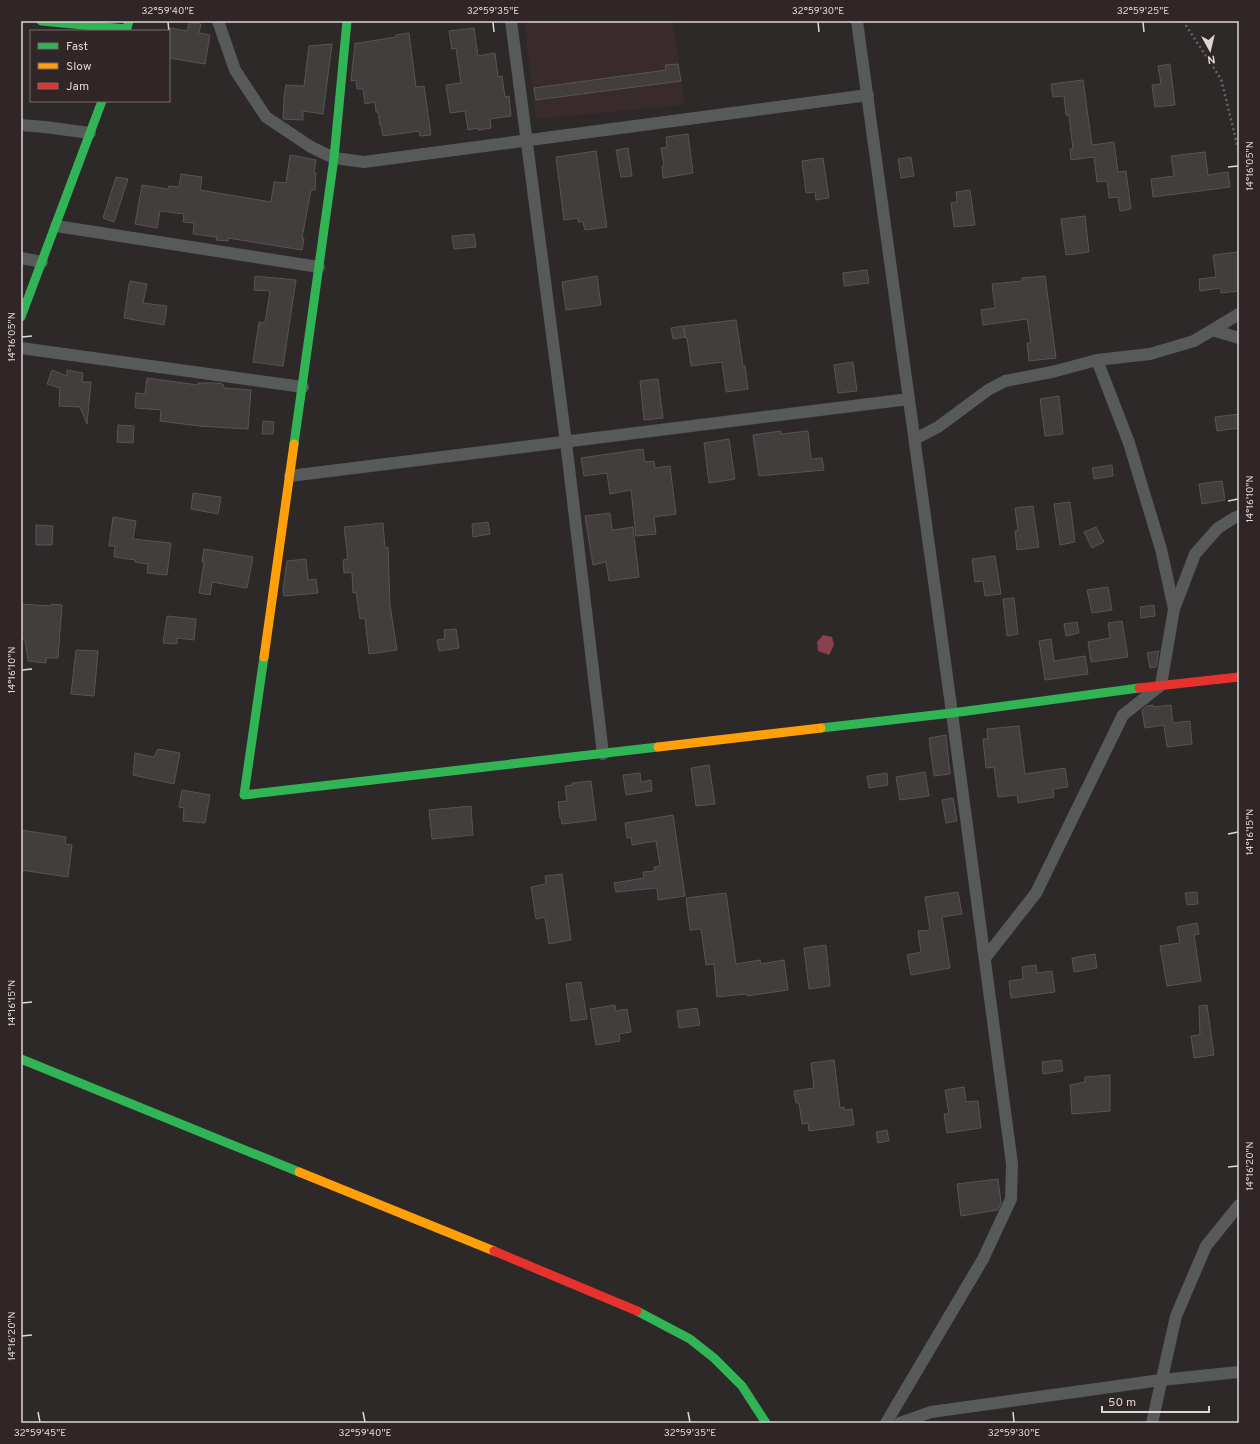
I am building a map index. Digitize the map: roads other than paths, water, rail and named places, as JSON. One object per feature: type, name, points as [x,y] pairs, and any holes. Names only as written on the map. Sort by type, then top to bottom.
[{"type":"street","points":[[41,21],[127,27]]},
{"type":"street","points":[[218,21],[234,70],[266,118],[311,147],[334,158],[364,162],[868,95]]},
{"type":"street","points":[[347,21],[334,158],[303,387],[244,795],[952,713],[1161,685],[1239,677]]},
{"type":"street","points":[[511,21],[566,442],[603,754]]},
{"type":"street","points":[[857,21],[915,439],[1012,1164],[1011,1199],[983,1259],[886,1423]]},
{"type":"street","points":[[21,317],[102,102]]},
{"type":"street","points":[[21,125],[90,133]]},
{"type":"street","points":[[56,226],[319,267]]},
{"type":"street","points":[[21,258],[42,262]]},
{"type":"street","points":[[915,439],[938,427],[988,390],[1005,381],[1052,372],[1097,360],[1150,354],[1194,342],[1239,314]]},
{"type":"street","points":[[1212,330],[1239,338]]},
{"type":"street","points":[[21,348],[303,387]]},
{"type":"street","points":[[1097,360],[1129,443],[1161,549],[1174,609]]},
{"type":"street","points":[[290,476],[909,399]]},
{"type":"street","points":[[985,958],[1036,893],[1123,715],[1161,685],[1174,609],[1195,554],[1218,528],[1239,516]]},
{"type":"street","points":[[21,1059],[645,1314],[690,1339],[714,1358],[742,1386],[766,1423]]},
{"type":"street","points":[[1152,1423],[1176,1316],[1206,1246],[1239,1205]]},
{"type":"street","points":[[900,1423],[931,1412],[1161,1380],[1239,1372]]}]
